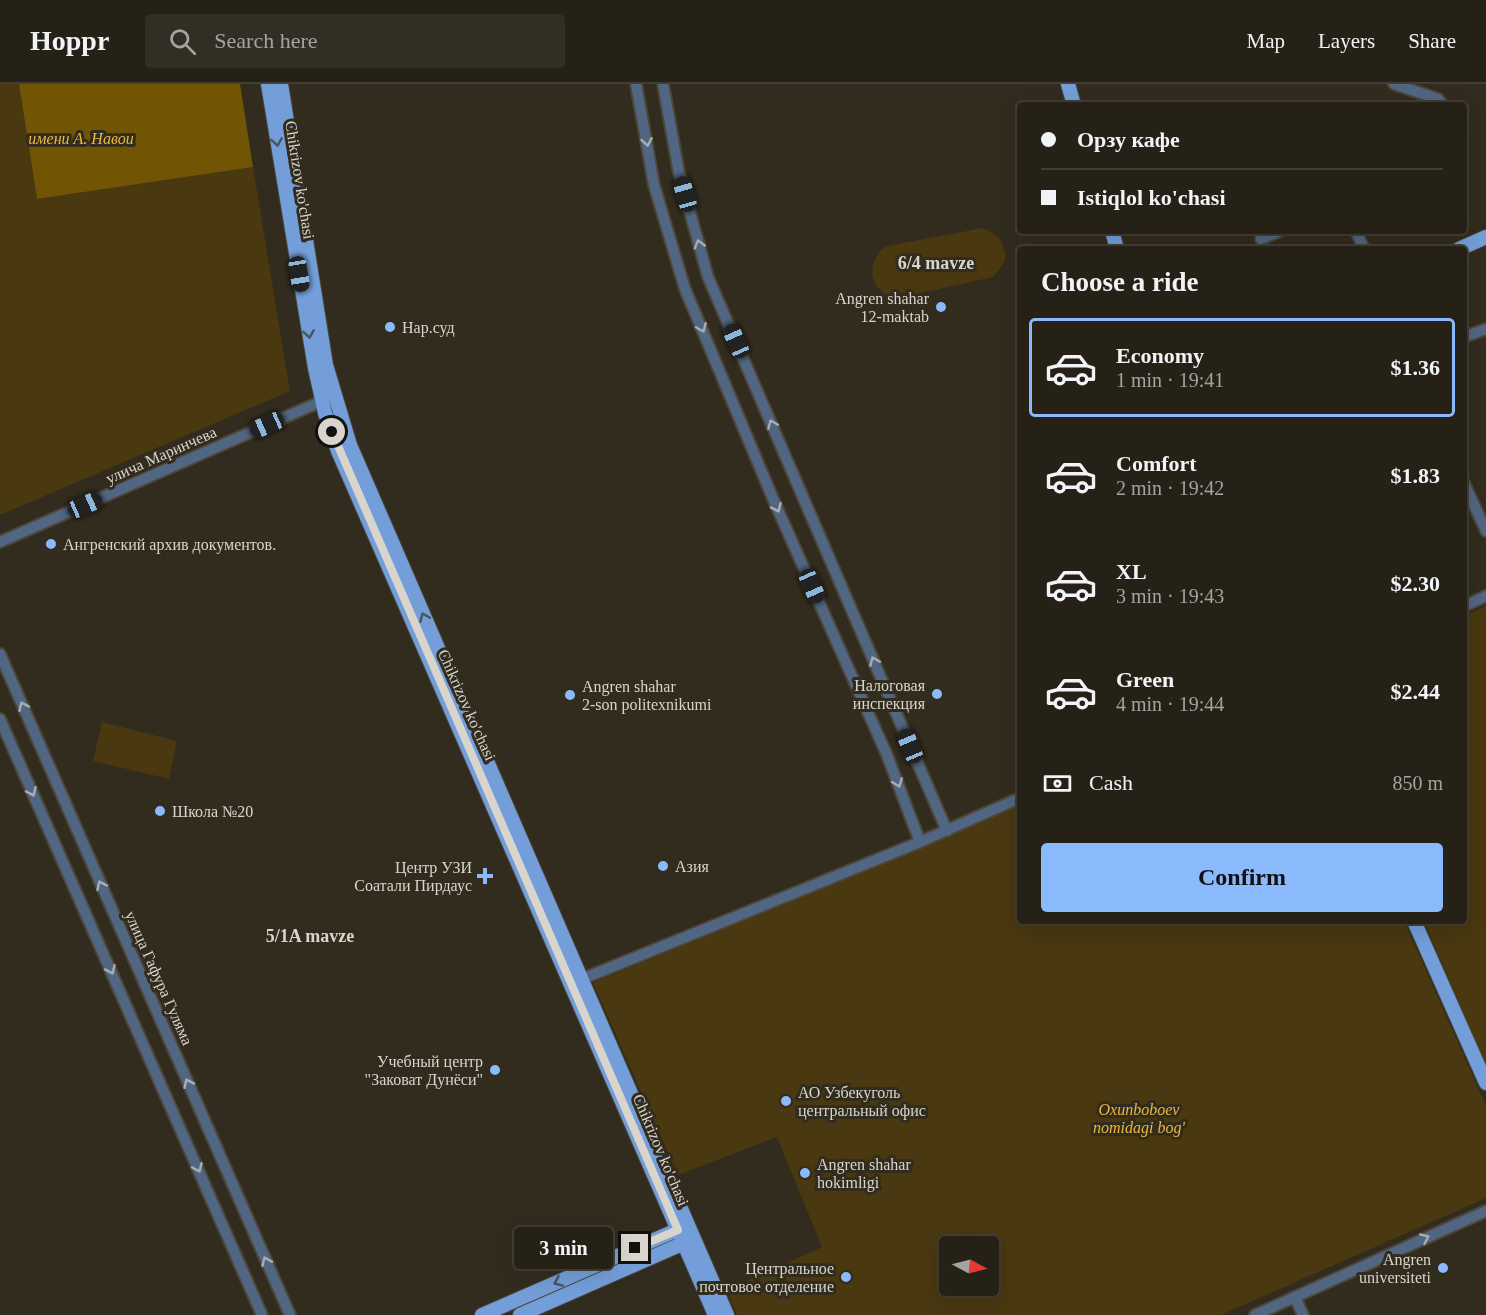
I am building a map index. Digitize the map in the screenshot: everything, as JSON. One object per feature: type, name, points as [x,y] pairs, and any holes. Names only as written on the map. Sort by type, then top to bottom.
[{"type":"main road","name":"Chikrizov ko'chasi","points":[[268,84],[328,398],[343,462],[686,1234],[727,1315]]},
{"type":"main road","name":"Chikrizov ko'chasi","points":[[281,84],[326,365],[328,398],[582,979],[668,1193]]},
{"type":"main road","points":[[1068,84],[1073,102]]},
{"type":"main road","points":[[1466,246],[1486,237]]},
{"type":"main road","points":[[1415,924],[1486,1083]]},
{"type":"main road","name":"Chikrizov ko'chasi","points":[[686,1234],[715,1315]]},
{"type":"main road","points":[[482,1315],[686,1234]]},
{"type":"main road","points":[[520,1315],[686,1234]]},
{"type":"street","points":[[636,84],[654,185],[685,289],[774,501],[887,755],[920,842]]},
{"type":"street","points":[[663,84],[679,173],[708,277],[947,831]]},
{"type":"street","points":[[1394,84],[1438,99],[1440,102]]},
{"type":"street","points":[[1261,239],[1273,234]]},
{"type":"street","points":[[1467,337],[1486,329]]},
{"type":"street","name":"улича Маринчева","points":[[0,542],[328,398]]},
{"type":"street","points":[[1467,487],[1481,508],[1486,531]]},
{"type":"street","points":[[1467,605],[1486,596]]},
{"type":"street","name":"улица Гафура Гуляма","points":[[0,654],[290,1315]]},
{"type":"street","points":[[0,719],[262,1315]]},
{"type":"street","points":[[582,979],[947,831],[1017,799]]},
{"type":"street","points":[[1255,1315],[1486,1210]]},
{"type":"street","points":[[1295,1297],[1303,1315]]},
{"type":"green space","points":[[0,84],[19,84],[37,199],[253,167],[290,391],[0,515]]},
{"type":"green space","name":"имени А. Навои","points":[[19,84],[240,84],[253,167],[37,199]]},
{"type":"green space","points":[[983,228],[999,237],[1006,254],[1004,263],[993,277],[898,298],[888,295],[875,284],[872,268],[879,253],[887,246]]},
{"type":"green space","points":[[1486,606],[1486,1065],[1425,924],[1467,924],[1467,615]]},
{"type":"green space","points":[[102,722],[177,741],[169,779],[93,761]]},
{"type":"green space","name":"Oxunboboev nomidagi bog'","points":[[1017,807],[1017,924],[1405,924],[1486,1106],[1486,1198],[1221,1315],[737,1315],[727,1290],[822,1247],[777,1137],[678,1175],[593,983]]},
{"type":"place","name":"Angren shahar 12-maktab","points":[[941,307]]},
{"type":"place","name":"Нар.суд","points":[[390,327]]},
{"type":"place","name":"Ангренский архив документов.","points":[[51,544]]},
{"type":"place","name":"Налоговая инспекция","points":[[937,694]]},
{"type":"place","name":"Angren shahar 2-son politexnikumi","points":[[570,695]]},
{"type":"place","name":"Школа №20","points":[[160,811]]},
{"type":"place","name":"Азия","points":[[663,866]]},
{"type":"place","name":"Центр УЗИ Соатали Пирдаус","points":[[485,876]]},
{"type":"place","name":"Учебный центр \"Заковат Дунёси\"","points":[[495,1070]]},
{"type":"place","name":"АО Узбекуголь центральный офис","points":[[786,1101]]},
{"type":"place","name":"Angren shahar hokimligi","points":[[805,1173]]},
{"type":"place","name":"Angren universiteti","points":[[1443,1268]]},
{"type":"place","name":"Центральное почтовое отделение","points":[[846,1277]]},
{"type":"district","name":"6/4 mavze","points":[[936,263]]},
{"type":"district","name":"5/1A mavze","points":[[310,936]]},
{"type":"route","points":[[332,432],[338,451],[678,1230],[635,1248]]}]
